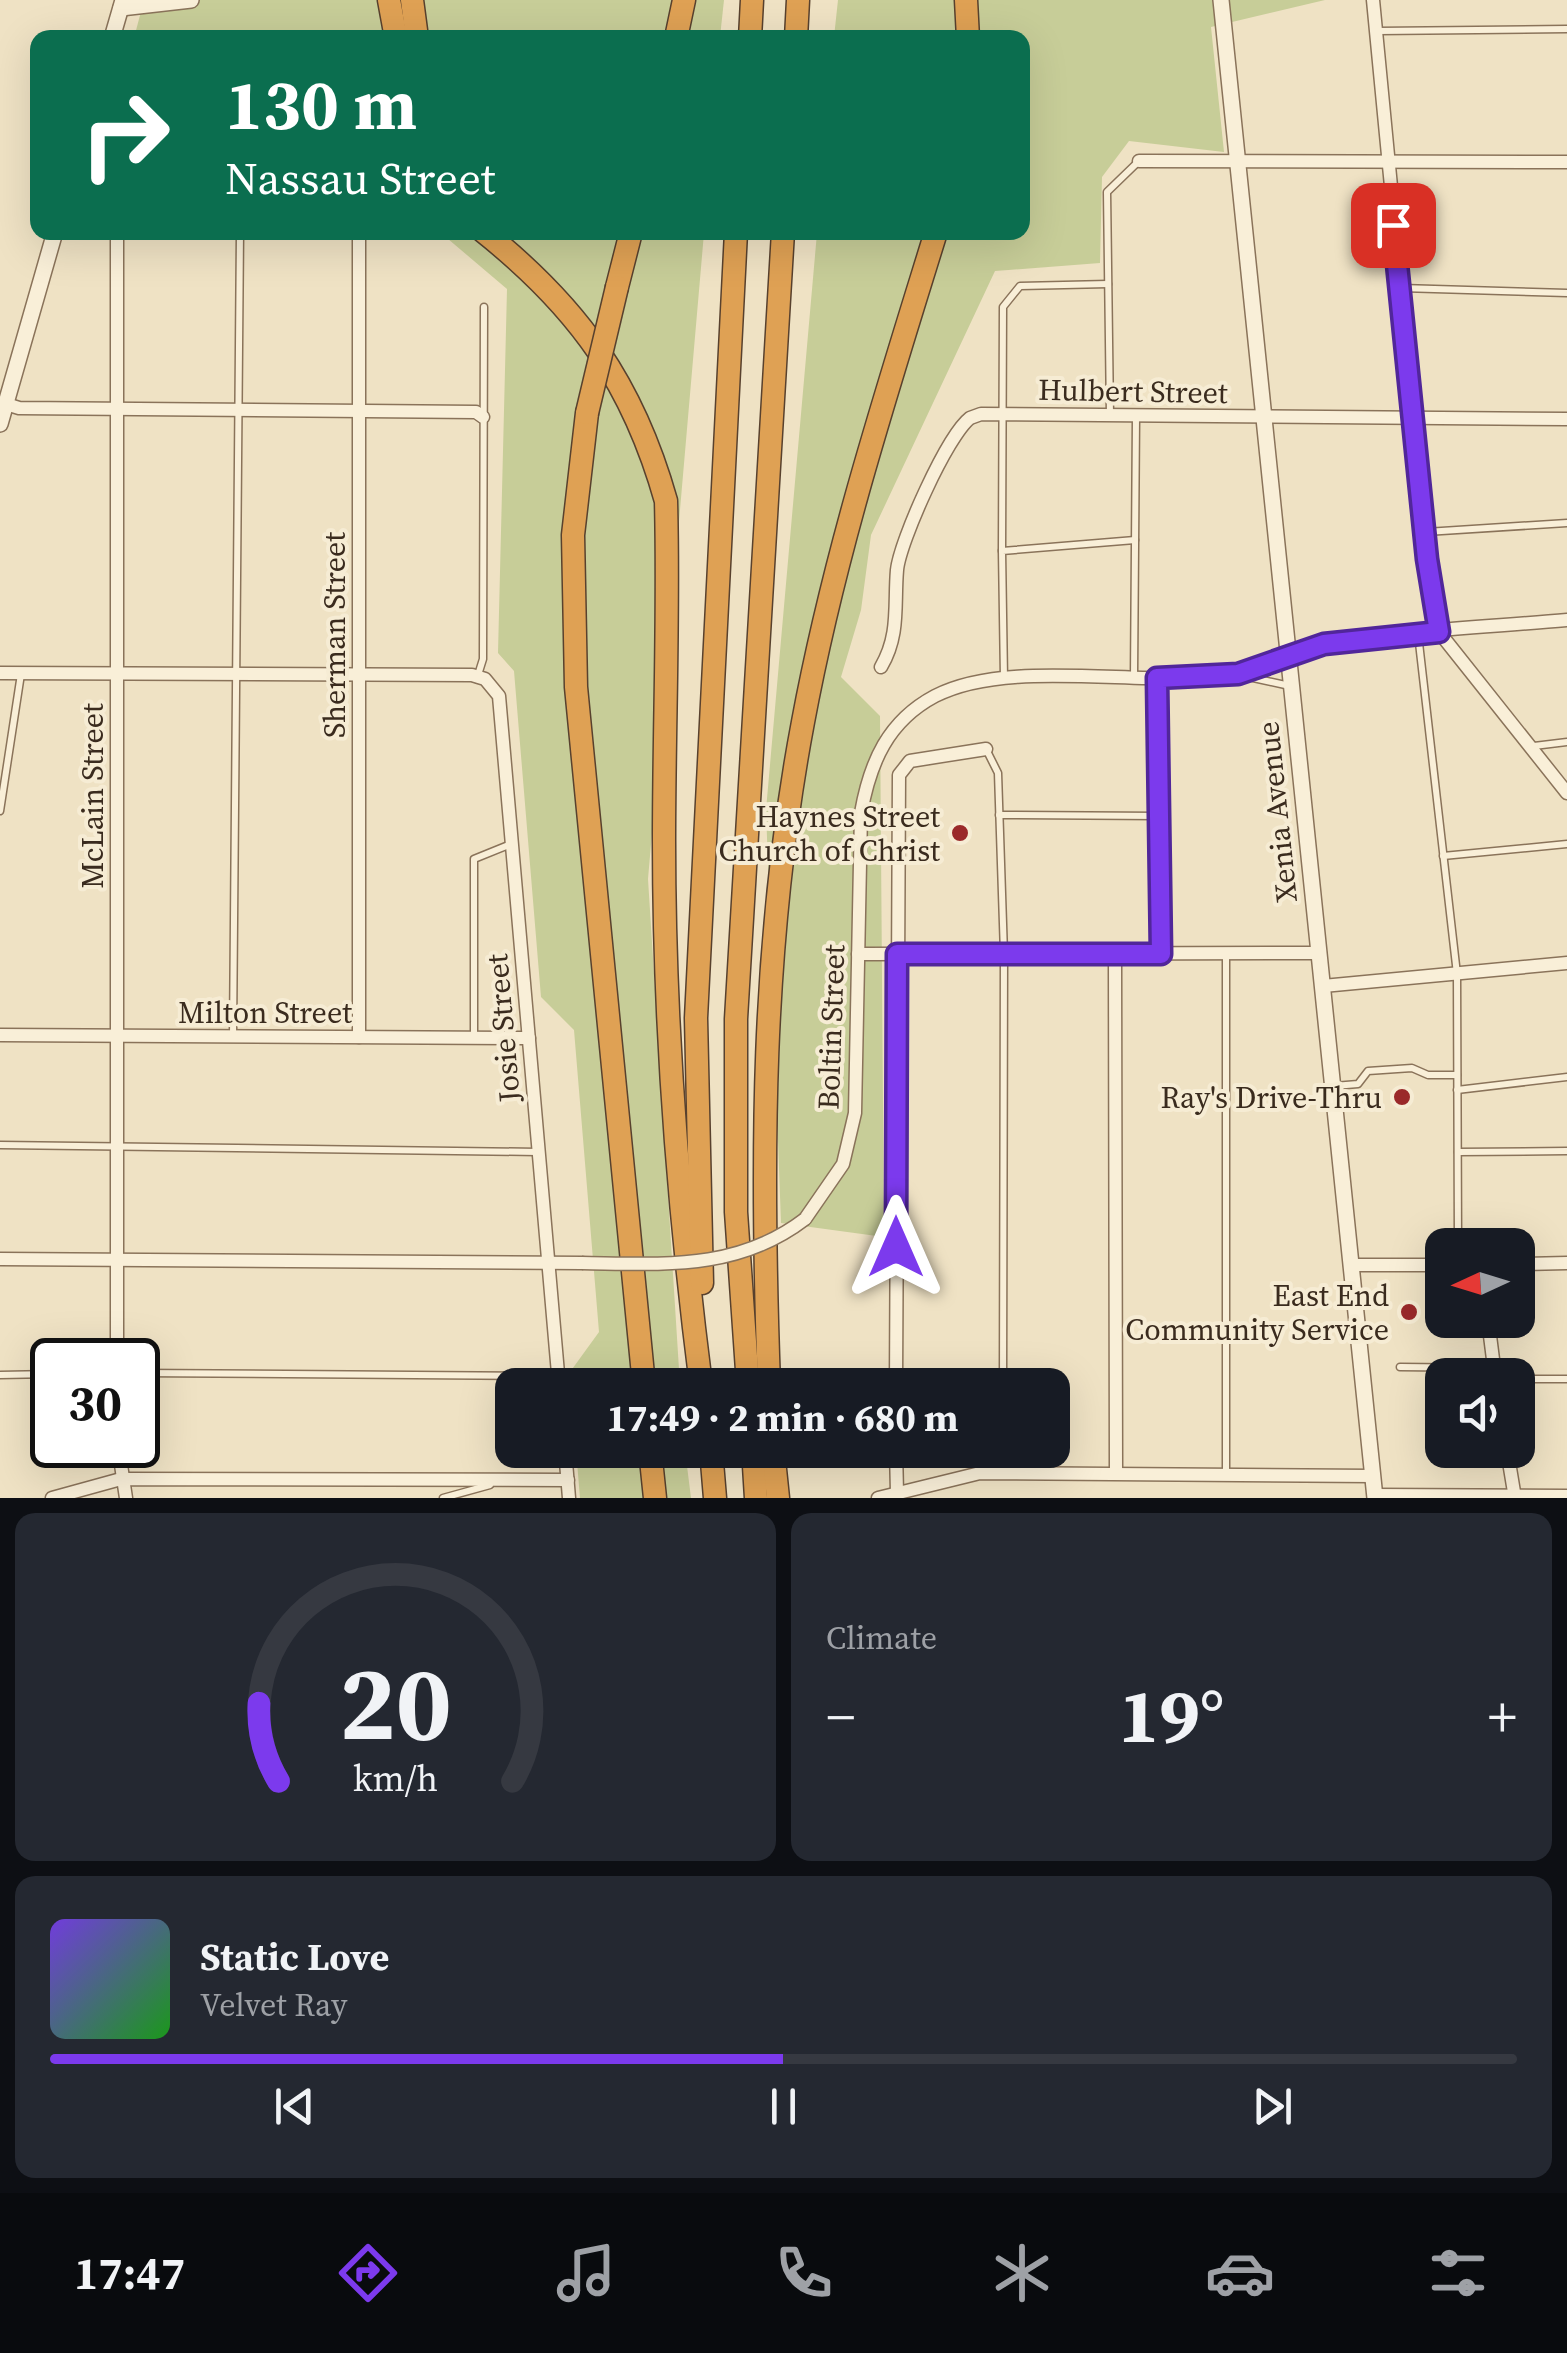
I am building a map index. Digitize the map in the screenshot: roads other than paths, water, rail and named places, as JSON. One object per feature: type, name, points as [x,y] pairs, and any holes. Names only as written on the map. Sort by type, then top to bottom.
[{"type":"highway","points":[[389,0],[395,30]]},
{"type":"highway","points":[[412,0],[416,30]]},
{"type":"highway","points":[[750,30],[752,0]]},
{"type":"highway","points":[[796,30],[798,0]]},
{"type":"highway","points":[[966,0],[968,30]]},
{"type":"highway","points":[[676,30],[683,4]]},
{"type":"highway","points":[[492,240],[572,316],[618,376],[651,447],[666,500],[669,607],[664,842],[671,1065],[680,1219],[702,1368]]},
{"type":"highway","points":[[629,240],[587,413],[573,535],[576,688],[642,1368]]},
{"type":"highway","points":[[704,1368],[696,1018],[736,240]]},
{"type":"highway","points":[[747,1368],[736,1212],[736,1019],[784,240]]},
{"type":"highway","points":[[770,1368],[762,1086],[770,974],[802,723],[868,456],[934,240]]},
{"type":"highway","points":[[652,1468],[655,1498]]},
{"type":"highway","points":[[754,1468],[756,1498]]},
{"type":"highway","points":[[775,1468],[778,1498]]},
{"type":"street","points":[[114,30],[122,4],[191,0]]},
{"type":"street","name":"Xenia Avenue","points":[[1222,0],[1375,1497]]},
{"type":"street","points":[[1373,0],[1424,532],[1439,632],[1567,793]]},
{"type":"street","points":[[1138,162],[1567,162]]},
{"type":"street","points":[[0,424],[54,240]]},
{"type":"street","name":"McLain Street","points":[[117,240],[117,1338]]},
{"type":"street","name":"Sherman Street","points":[[359,240],[359,1037]]},
{"type":"street","points":[[6,404],[117,410],[476,412],[484,417]]},
{"type":"street","name":"Hulbert Street","points":[[881,668],[897,624],[901,554],[962,424],[981,414],[1567,420]]},
{"type":"street","name":"Boltin Street","points":[[0,1259],[582,1263],[721,1260],[764,1246],[805,1219],[830,1188],[851,1140],[858,1074],[861,812],[866,786],[885,739],[900,721],[939,694],[1004,680],[1238,674],[1288,653],[1324,644],[1567,620]]},
{"type":"street","points":[[0,673],[478,676]]},
{"type":"street","name":"Josie Street","points":[[478,676],[494,686],[499,696],[557,1368]]},
{"type":"street","points":[[896,1368],[899,775],[910,761],[986,749]]},
{"type":"street","points":[[858,954],[1320,953]]},
{"type":"street","points":[[1115,954],[1116,1473]]},
{"type":"street","points":[[1323,986],[1567,962]]},
{"type":"street","name":"Milton Street","points":[[0,1035],[529,1038]]},
{"type":"street","points":[[1350,1265],[1425,1264]]},
{"type":"street","points":[[1535,1264],[1567,1264]]},
{"type":"street","points":[[120,1468],[126,1498]]},
{"type":"street","points":[[567,1468],[569,1498]]},
{"type":"street","points":[[896,1468],[896,1496]]},
{"type":"street","points":[[1510,1468],[1514,1497]]},
{"type":"street","points":[[878,1498],[980,1474],[1372,1476]]},
{"type":"street","points":[[52,1498],[121,1479],[568,1480]]},
{"type":"street","points":[[1375,1497],[1567,1496]]},
{"type":"lane","points":[[1374,31],[1567,29]]},
{"type":"lane","points":[[1110,416],[1107,192],[1138,162]]},
{"type":"lane","points":[[233,1037],[240,240]]},
{"type":"lane","points":[[1004,680],[1003,307],[1020,286],[1108,284]]},
{"type":"lane","points":[[1400,288],[1567,293]]},
{"type":"lane","points":[[478,676],[483,659],[484,307]]},
{"type":"lane","points":[[1134,679],[1136,417]]},
{"type":"lane","points":[[1424,532],[1567,523]]},
{"type":"lane","points":[[1002,551],[1135,540]]},
{"type":"lane","points":[[1418,634],[1457,974],[1458,1228]]},
{"type":"lane","points":[[0,811],[21,674]]},
{"type":"lane","points":[[1238,674],[1292,687]]},
{"type":"lane","points":[[1157,678],[1161,954]]},
{"type":"lane","points":[[1529,747],[1567,742]]},
{"type":"lane","points":[[986,749],[998,772],[1004,954],[1003,1368]]},
{"type":"lane","points":[[999,816],[1159,816]]},
{"type":"lane","points":[[474,1038],[474,859],[512,844]]},
{"type":"lane","points":[[1443,856],[1567,844]]},
{"type":"lane","points":[[1226,954],[1226,1474]]},
{"type":"lane","points":[[1332,1086],[1358,1084],[1368,1072],[1412,1068],[1428,1075],[1458,1076]]},
{"type":"lane","points":[[1458,1090],[1567,1077]]},
{"type":"lane","points":[[0,1145],[539,1152]]},
{"type":"lane","points":[[1458,1152],[1567,1151]]},
{"type":"lane","points":[[1400,1367],[1425,1368]]},
{"type":"lane","points":[[160,1373],[495,1379]]},
{"type":"lane","points":[[0,1375],[30,1374]]},
{"type":"lane","points":[[1535,1379],[1567,1380]]},
{"type":"lane","points":[[1003,1468],[1003,1473]]},
{"type":"lane","points":[[443,1498],[499,1482]]},
{"type":"place","name":"Haynes Street Church of Christ","points":[[960,833]]},
{"type":"place","name":"Ray's Drive-Thru","points":[[1402,1097]]},
{"type":"place","name":"East End Community Service","points":[[1409,1312]]}]
